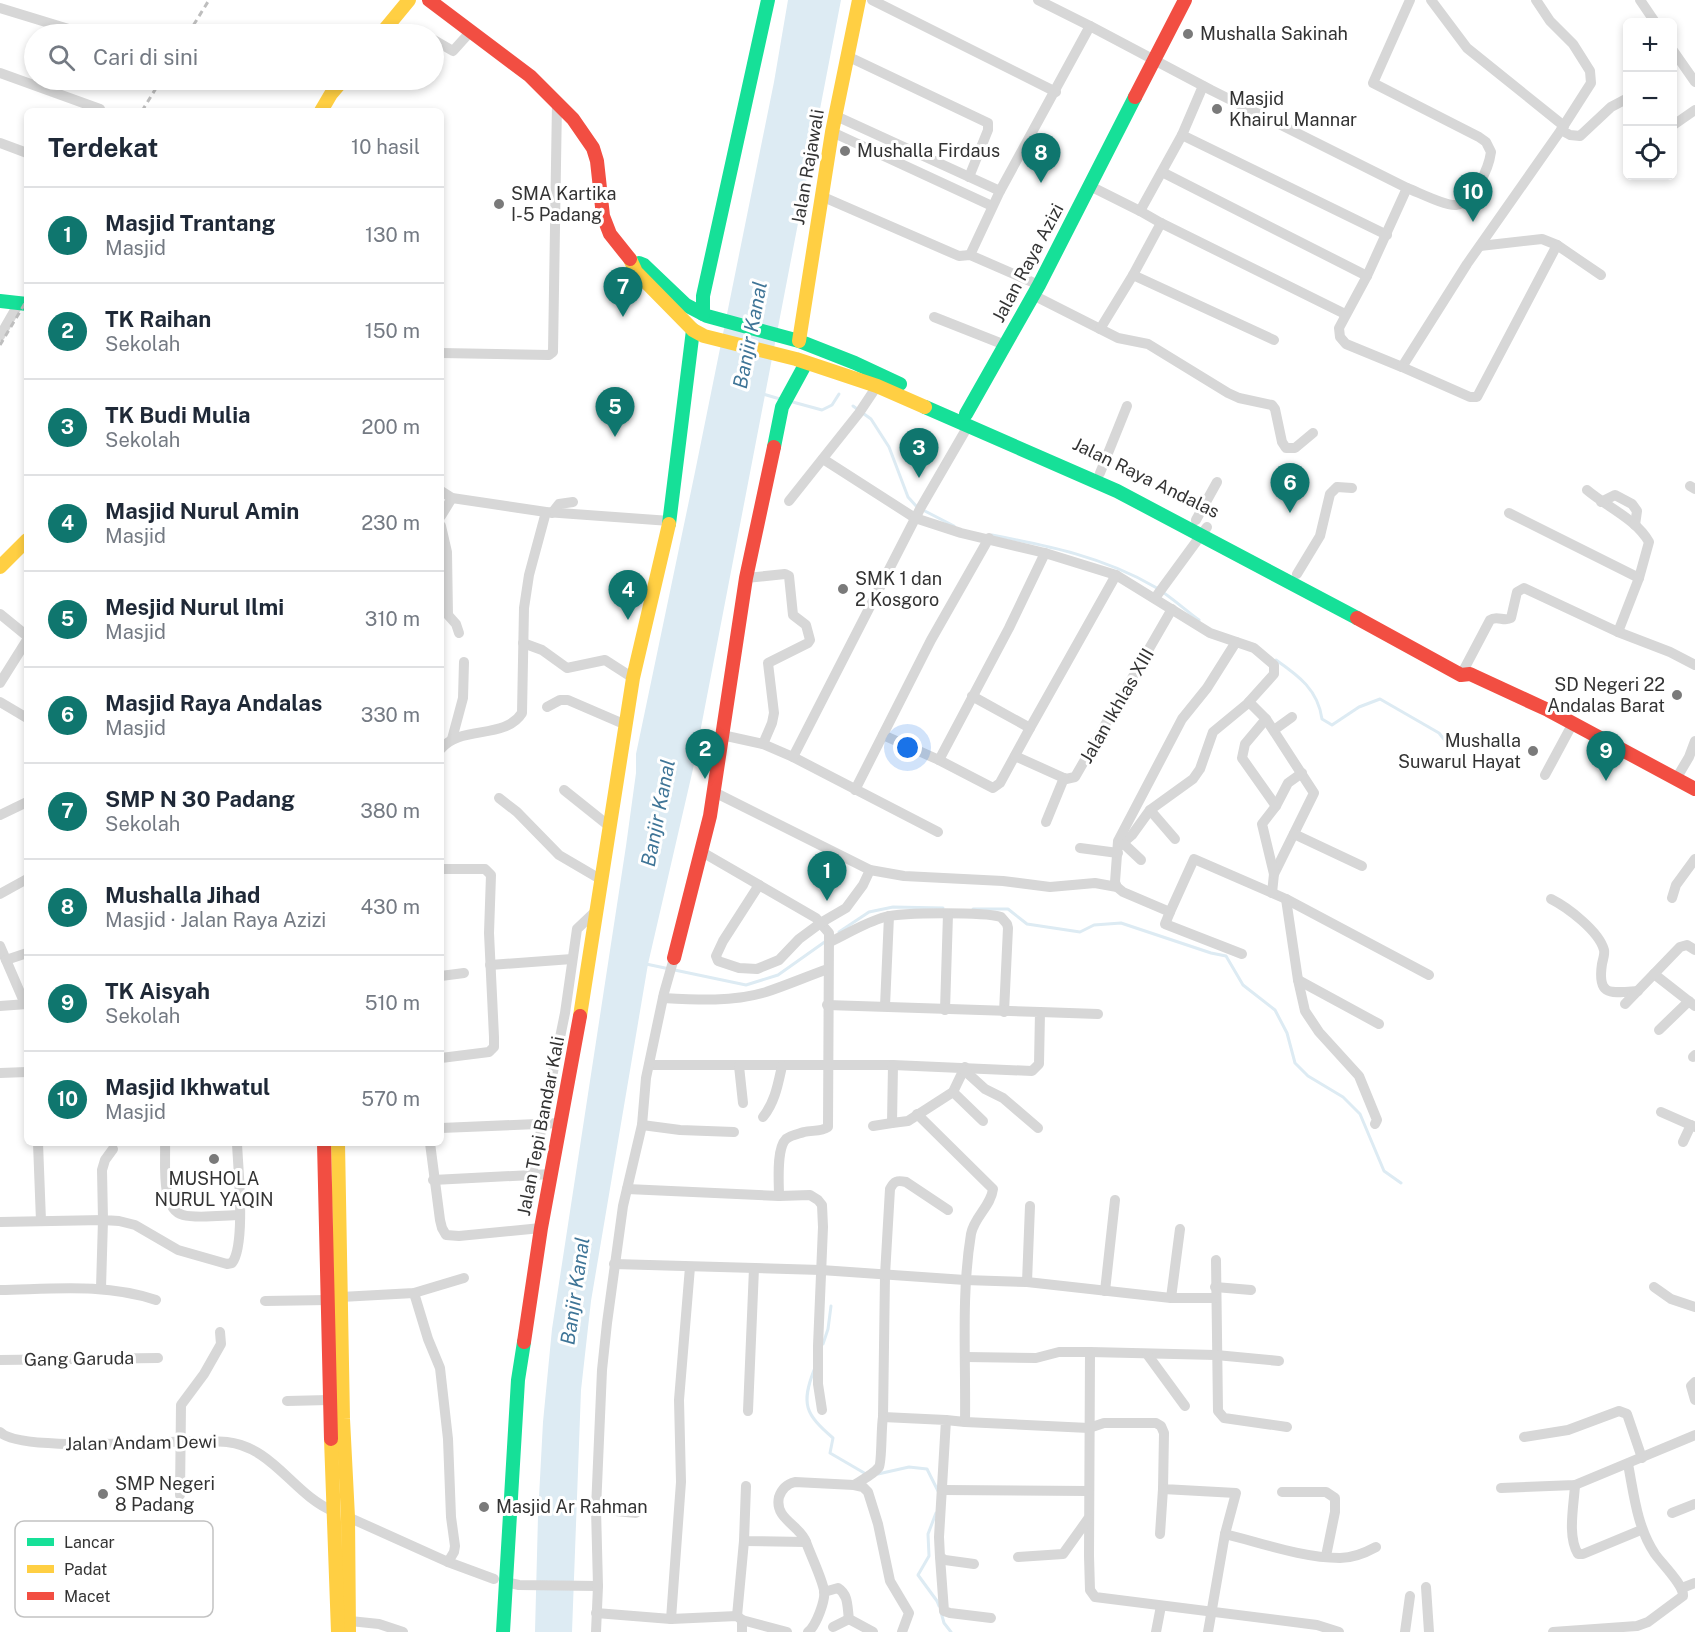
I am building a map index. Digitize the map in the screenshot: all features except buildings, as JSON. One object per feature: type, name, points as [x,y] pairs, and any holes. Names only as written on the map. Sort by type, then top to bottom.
[{"type":"street","points":[[389,24],[409,0]]},
{"type":"street","points":[[429,0],[530,76],[573,118],[593,148],[606,225],[615,243],[630,259],[636,272],[698,333]]},
{"type":"street","points":[[705,315],[702,296],[768,0]]},
{"type":"street","name":"Jalan Rajawali","points":[[796,340],[832,132],[859,0]]},
{"type":"street","points":[[872,0],[1056,92]]},
{"type":"street","points":[[1038,0],[1407,188],[1449,204],[1458,205],[1474,192],[1488,164],[1491,152],[1486,142],[1373,83],[1410,0]]},
{"type":"street","name":"Jalan Raya Azizi","points":[[967,420],[1185,0]]},
{"type":"street","points":[[1431,0],[1467,48],[1570,135],[1580,136],[1611,107],[1623,101]]},
{"type":"street","points":[[1640,0],[1652,18]]},
{"type":"street","points":[[1402,367],[1480,246],[1563,128],[1591,83],[1592,74],[1573,44],[1550,21],[1538,1]]},
{"type":"street","points":[[0,8],[52,24]]},
{"type":"street","points":[[970,255],[992,206],[1090,26]]},
{"type":"street","points":[[444,46],[453,51],[471,31]]},
{"type":"street","points":[[847,56],[988,123],[988,130],[969,177]]},
{"type":"street","points":[[1677,64],[1695,82]]},
{"type":"street","points":[[0,72],[24,81]]},
{"type":"street","points":[[1140,211],[1182,135],[1203,86]]},
{"type":"street","points":[[49,90],[97,108]]},
{"type":"street","points":[[323,108],[334,90]]},
{"type":"street","points":[[444,353],[549,356],[553,352],[557,102]]},
{"type":"street","points":[[1677,123],[1695,110]]},
{"type":"street","points":[[836,116],[1000,191]]},
{"type":"street","points":[[832,132],[992,206]]},
{"type":"street","points":[[1182,135],[1387,234]]},
{"type":"street","points":[[0,143],[24,152]]},
{"type":"street","points":[[916,171],[923,156]]},
{"type":"street","points":[[1162,172],[1367,276]]},
{"type":"street","points":[[1090,186],[1346,314]]},
{"type":"street","points":[[1407,188],[1367,276],[1339,328],[1340,337],[1342,341],[1470,397],[1477,397],[1557,245]]},
{"type":"street","points":[[821,196],[959,256],[970,255],[1118,338],[1148,344],[1228,393],[1239,398],[1272,405],[1275,409],[1282,442],[1286,448],[1295,448],[1312,433]]},
{"type":"street","points":[[1100,328],[1133,275],[1161,223]]},
{"type":"street","points":[[1480,246],[1542,239],[1557,245],[1601,275]]},
{"type":"street","name":"Jalan Raya Andalas","points":[[630,259],[644,265],[686,305],[705,315],[796,340],[855,363],[879,381]]},
{"type":"street","points":[[1133,275],[1274,340]]},
{"type":"street","points":[[673,294],[702,296]]},
{"type":"street","points":[[0,301],[23,304],[0,336]]},
{"type":"street","points":[[934,317],[1005,345]]},
{"type":"street","name":"Jalan Raya Andalas","points":[[698,333],[879,381],[1043,454],[1150,507],[1202,527],[1297,574],[1380,626]]},
{"type":"street","name":"Jalan Tepi Bandar Kali","points":[[503,1632],[518,1380],[541,1228],[589,962],[600,879],[633,678],[670,521],[698,333]]},
{"type":"street","points":[[596,1632],[596,1509],[602,1370],[614,1263],[627,1189],[642,1125],[649,1065],[664,996],[702,852],[714,792],[746,578],[784,400],[801,361]]},
{"type":"street","points":[[789,501],[861,409],[879,381]]},
{"type":"street","points":[[1100,473],[1127,406]]},
{"type":"street","points":[[793,757],[967,420]]},
{"type":"street","name":"Jalan Raya Andalas","points":[[1043,454],[1100,473],[1466,672],[1573,723],[1695,789]]},
{"type":"street","points":[[823,459],[918,513],[961,533],[1045,553],[1116,575],[1159,594],[1172,609],[1213,635],[1254,648],[1276,668],[1274,674],[1249,702],[1213,732],[1200,769],[1193,779],[1150,810],[1120,848]]},
{"type":"street","points":[[1159,594],[1202,527],[1217,482]]},
{"type":"street","points":[[1297,574],[1320,536],[1330,494],[1337,487],[1352,488]]},
{"type":"street","points":[[1587,490],[1601,502],[1609,496],[1615,495],[1622,498],[1637,511],[1635,525],[1644,532],[1649,543],[1639,578],[1618,632]]},
{"type":"street","points":[[444,493],[452,498],[549,513],[670,521]]},
{"type":"street","points":[[444,511],[452,498]]},
{"type":"street","points":[[444,746],[452,739],[501,727],[519,718],[522,713],[526,591],[549,513],[559,504],[573,502]]},
{"type":"street","points":[[1509,513],[1639,578]]},
{"type":"street","points":[[855,790],[931,640],[989,538]]},
{"type":"street","points":[[444,539],[447,552],[444,574],[444,616],[456,624],[459,633]]},
{"type":"street","points":[[0,567],[24,543]]},
{"type":"street","points":[[939,760],[1009,628],[1045,553]]},
{"type":"street","points":[[746,578],[788,575],[793,615],[806,626],[810,640],[768,663],[774,713],[763,744]]},
{"type":"street","points":[[883,735],[993,788],[998,786],[1116,575]]},
{"type":"street","points":[[1466,672],[1490,620],[1496,617],[1509,619],[1512,616],[1517,592],[1521,588],[1526,588],[1618,632],[1670,652],[1695,665]]},
{"type":"street","name":"Jalan Ikhlas XIII","points":[[1016,756],[1064,778],[1072,778],[1078,773],[1172,609]]},
{"type":"street","points":[[0,614],[24,635]]},
{"type":"street","points":[[1117,887],[1115,879],[1120,848],[1118,841],[1182,719],[1207,688],[1236,642]]},
{"type":"street","points":[[0,683],[24,643]]},
{"type":"street","points":[[523,643],[542,650],[567,668],[605,660],[633,678]]},
{"type":"street","points":[[452,739],[463,698],[464,662]]},
{"type":"street","points":[[972,696],[1030,728]]},
{"type":"street","points":[[547,707],[560,700],[568,700],[626,725]]},
{"type":"street","points":[[0,702],[24,715]]},
{"type":"street","points":[[1249,702],[1266,718],[1314,793],[1274,874]]},
{"type":"street","points":[[1274,730],[1292,717]]},
{"type":"street","points":[[1266,718],[1245,744],[1242,758],[1276,806]]},
{"type":"street","points":[[1545,776],[1573,723]]},
{"type":"street","points":[[722,735],[763,744],[793,757],[938,832]]},
{"type":"street","points":[[1676,779],[1695,741]]},
{"type":"street","points":[[1272,893],[1274,874],[1262,826],[1264,819],[1276,806],[1288,783],[1302,773]]},
{"type":"street","points":[[1046,822],[1064,778]]},
{"type":"street","points":[[564,790],[609,826]]},
{"type":"street","points":[[714,792],[870,870],[904,876],[1003,881],[1050,887],[1095,883],[1117,887],[1123,892],[1170,912]]},
{"type":"street","points":[[499,798],[517,812],[560,855],[600,879]]},
{"type":"street","points":[[0,815],[24,803]]},
{"type":"street","points":[[1150,810],[1175,839]]},
{"type":"street","points":[[1294,834],[1362,866]]},
{"type":"street","points":[[1080,848],[1120,848],[1141,860]]},
{"type":"street","points":[[702,852],[822,922],[829,938],[828,1127],[824,1130],[792,1136],[782,1146],[779,1196]]},
{"type":"street","points":[[1242,954],[1166,924],[1194,859],[1286,899],[1429,975]]},
{"type":"street","points":[[1672,898],[1675,887],[1695,859]]},
{"type":"street","points":[[444,869],[485,869],[490,873],[492,879],[489,933],[494,1047],[489,1052],[444,1058]]},
{"type":"street","points":[[759,885],[723,941],[716,956],[718,961],[739,968],[757,969],[779,960],[799,939],[848,906],[870,870]]},
{"type":"street","points":[[0,894],[24,881]]},
{"type":"street","points":[[1286,899],[1298,981],[1305,1011],[1335,1051],[1359,1076],[1377,1121],[1375,1124]]},
{"type":"street","points":[[1551,899],[1578,917],[1601,945],[1604,952],[1600,981],[1605,989],[1612,993],[1638,991]]},
{"type":"street","points":[[532,1175],[565,1013],[577,929],[596,911]]},
{"type":"street","points":[[829,938],[889,916],[948,914],[1002,917],[1007,924],[1004,1012]]},
{"type":"street","points":[[945,1010],[948,914]]},
{"type":"street","points":[[885,1006],[889,916]]},
{"type":"street","points":[[1625,1004],[1682,945],[1695,950]]},
{"type":"street","points":[[0,946],[24,1000]]},
{"type":"street","points":[[6,960],[24,953]]},
{"type":"street","points":[[490,965],[572,959]]},
{"type":"street","points":[[664,996],[706,1000],[745,996],[765,992],[828,969]]},
{"type":"street","points":[[444,975],[464,973]]},
{"type":"street","points":[[1654,974],[1692,1003],[1659,1030]]},
{"type":"street","points":[[1298,981],[1379,1024]]},
{"type":"street","points":[[0,1006],[24,1004]]},
{"type":"street","points":[[827,1005],[1098,1014]]},
{"type":"street","points":[[649,1065],[893,1065],[1035,1070],[1039,1064],[1040,1012]]},
{"type":"street","points":[[892,1123],[893,1065]]},
{"type":"street","points":[[739,1066],[743,1103]]},
{"type":"street","points":[[763,1117],[770,1108],[782,1066]]},
{"type":"street","points":[[873,1126],[905,1122],[953,1092],[964,1069]]},
{"type":"street","points":[[964,1069],[987,1091],[1003,1098],[1038,1128]]},
{"type":"street","points":[[0,1073],[24,1072]]},
{"type":"street","points":[[953,1092],[983,1121]]},
{"type":"street","points":[[1661,1112],[1693,1126],[1683,1142]]},
{"type":"street","points":[[917,1114],[993,1189],[992,1195],[972,1229],[965,1280],[965,1422]]},
{"type":"street","points":[[444,1128],[561,1123]]},
{"type":"street","points":[[642,1125],[680,1130],[734,1132]]},
{"type":"street","points":[[38,1146],[40,1221]]},
{"type":"street","points":[[165,1146],[167,1198],[176,1212],[185,1216],[240,1215]]},
{"type":"street","points":[[0,1222],[119,1221],[135,1225],[178,1250],[227,1264],[232,1263],[235,1259],[239,1237],[240,1215],[237,1146]]},
{"type":"street","points":[[324,1146],[333,1214]]},
{"type":"street","points":[[338,1146],[333,1214],[336,1419],[333,1511],[338,1632]]},
{"type":"street","points":[[430,1146],[433,1180],[442,1228],[446,1235],[459,1236],[541,1228]]},
{"type":"street","points":[[101,1288],[102,1170],[105,1160],[113,1149]]},
{"type":"street","points":[[433,1180],[552,1174]]},
{"type":"street","points":[[857,1483],[876,1470],[880,1463],[881,1428],[884,1417],[885,1275],[892,1183],[898,1180],[906,1182],[948,1210]]},
{"type":"street","points":[[627,1189],[779,1196],[810,1195],[822,1205],[818,1346],[818,1384],[822,1410]]},
{"type":"street","points":[[1105,1291],[1115,1200]]},
{"type":"street","points":[[1027,1282],[1030,1206]]},
{"type":"street","points":[[1171,1298],[1180,1229]]},
{"type":"street","points":[[1216,1260],[1217,1408],[1222,1417],[1287,1427]]},
{"type":"street","points":[[614,1263],[821,1270],[1027,1282],[1171,1298],[1251,1290]]},
{"type":"street","points":[[671,1619],[681,1482],[679,1400],[690,1267]]},
{"type":"street","points":[[748,1411],[754,1268]]},
{"type":"street","points":[[266,1301],[414,1293],[464,1278]]},
{"type":"street","points":[[1654,1287],[1671,1299],[1695,1307]]},
{"type":"street","points":[[0,1290],[101,1288],[138,1294],[156,1300]]},
{"type":"street","points":[[414,1293],[428,1339],[440,1368],[448,1439],[451,1517],[455,1546],[448,1562]]},
{"type":"street","points":[[334,1298],[329,1400],[336,1419],[348,1517],[350,1626],[378,1624],[403,1632]]},
{"type":"street","points":[[180,1495],[181,1405],[204,1374],[221,1344],[220,1332]]},
{"type":"street","points":[[966,1357],[1035,1358],[1059,1352],[1090,1352],[1216,1355],[1279,1361]]},
{"type":"street","points":[[1090,1352],[1089,1518],[1090,1590],[1092,1594],[1102,1599],[1317,1625],[1339,1632]]},
{"type":"street","points":[[1147,1354],[1185,1406]]},
{"type":"street","name":"Gang Garuda","points":[[0,1360],[158,1359]]},
{"type":"street","points":[[1695,1382],[1691,1386],[1695,1400]]},
{"type":"street","points":[[287,1401],[329,1400]]},
{"type":"street","points":[[1524,1437],[1568,1430],[1623,1411],[1627,1414],[1642,1458]]},
{"type":"street","points":[[884,1417],[1089,1428],[1104,1423],[1156,1423],[1161,1426],[1164,1433],[1160,1534]]},
{"type":"street","points":[[946,1420],[939,1537],[944,1611],[991,1618]]},
{"type":"street","name":"Jalan Andam Dewi","points":[[0,1432],[5,1436],[30,1443],[229,1442],[248,1448],[273,1463],[316,1502],[333,1511]]},
{"type":"street","points":[[1501,1488],[1575,1485],[1695,1435]]},
{"type":"street","points":[[1553,1632],[1643,1625],[1681,1598],[1683,1594],[1682,1588],[1661,1563],[1641,1530],[1628,1464]]},
{"type":"street","points":[[808,1632],[815,1624],[824,1592],[806,1542],[782,1516],[778,1499],[782,1490],[795,1482],[857,1483],[868,1492],[878,1524],[890,1581],[908,1608],[909,1618],[902,1632]]},
{"type":"street","points":[[1575,1485],[1573,1531],[1575,1551],[1578,1554],[1590,1552],[1641,1530]]},
{"type":"street","points":[[742,1632],[739,1618],[746,1486]]},
{"type":"street","points":[[1163,1489],[1236,1493],[1225,1534],[1208,1632]]},
{"type":"street","points":[[943,1490],[1089,1491]]},
{"type":"street","points":[[1282,1492],[1326,1492],[1335,1498],[1335,1512],[1326,1556]]},
{"type":"street","points":[[1672,1513],[1695,1504]]},
{"type":"street","points":[[596,1509],[636,1513]]},
{"type":"street","points":[[348,1517],[448,1562],[506,1582],[597,1586]]},
{"type":"street","points":[[1018,1557],[1063,1554],[1089,1518]]},
{"type":"street","points":[[1225,1534],[1298,1552],[1342,1558],[1363,1554],[1376,1547]]},
{"type":"street","points":[[744,1541],[806,1542]]},
{"type":"street","points":[[940,1557],[945,1560],[974,1563]]},
{"type":"street","points":[[1682,1588],[1695,1583]]},
{"type":"street","points":[[1426,1587],[1429,1632]]},
{"type":"street","points":[[824,1592],[838,1588],[843,1591],[849,1619]]},
{"type":"street","points":[[1405,1632],[1410,1596]]},
{"type":"street","points":[[1156,1632],[1161,1606]]},
{"type":"street","points":[[596,1613],[671,1619],[739,1618],[788,1632]]},
{"type":"street","points":[[833,1627],[849,1619]]},
{"type":"street","points":[[849,1619],[873,1632]]},
{"type":"water","name":"Banjir Kanal","points":[[788,0],[841,0],[693,769],[648,964],[591,1301],[581,1390],[572,1632],[535,1632],[543,1422],[552,1329],[626,846],[636,773],[636,754],[774,82]]},
{"type":"waterway","points":[[763,394],[780,399]]},
{"type":"waterway","points":[[789,401],[822,410],[832,405],[839,394]]},
{"type":"waterway","points":[[853,406],[871,419],[889,447],[908,497],[917,507],[954,526]]},
{"type":"waterway","points":[[992,535],[1055,548],[1116,568],[1155,587],[1199,620]]},
{"type":"waterway","points":[[1276,660],[1306,685],[1316,700],[1322,719],[1332,725],[1359,707],[1380,699],[1439,733],[1447,743]]},
{"type":"waterway","points":[[839,932],[869,912],[893,907],[943,908]]},
{"type":"waterway","points":[[973,909],[1008,909],[1027,924],[1080,932],[1094,925],[1121,923],[1226,956],[1243,985],[1275,1010],[1287,1033],[1295,1063],[1308,1076],[1343,1097],[1360,1114],[1384,1171],[1401,1183]]},
{"type":"waterway","points":[[646,964],[746,985],[778,975],[826,941]]},
{"type":"waterway","points":[[823,1344],[828,1329],[831,1306]]},
{"type":"waterway","points":[[814,1370],[807,1400],[811,1415],[833,1438],[830,1453],[866,1474]]},
{"type":"waterway","points":[[878,1474],[909,1467],[927,1469],[938,1491]]},
{"type":"waterway","points":[[936,1513],[928,1534],[929,1556],[918,1575],[939,1606]]},
{"type":"waterway","points":[[941,1612],[944,1623],[951,1632]]},
{"type":"railway","points":[[194,24],[209,0]]},
{"type":"railway","points":[[144,108],[155,90]]},
{"type":"railway","points":[[0,345],[24,305]]},
{"type":"traffic: fast","points":[[703,314],[703,296],[768,0]]},
{"type":"traffic: fast","points":[[966,414],[1039,285],[1135,97]]},
{"type":"traffic: fast","points":[[639,263],[644,265],[686,305],[707,316],[799,341],[900,384]]},
{"type":"traffic: fast","points":[[0,301],[24,304]]},
{"type":"traffic: fast","points":[[669,524],[693,330]]},
{"type":"traffic: fast","points":[[774,447],[782,407],[806,363]]},
{"type":"traffic: fast","points":[[925,407],[1117,491],[1357,618]]},
{"type":"traffic: fast","points":[[503,1632],[518,1380],[524,1342]]},
{"type":"traffic: slow","points":[[389,24],[409,0]]},
{"type":"traffic: slow","points":[[799,341],[832,132],[859,0]]},
{"type":"traffic: slow","points":[[323,108],[334,90]]},
{"type":"traffic: slow","points":[[630,259],[636,272],[693,330],[704,336],[796,359],[877,386],[925,407]]},
{"type":"traffic: slow","points":[[580,1016],[633,678],[669,524]]},
{"type":"traffic: slow","points":[[0,567],[24,543]]},
{"type":"traffic: slow","points":[[338,1146],[349,1632]]},
{"type":"traffic: slow","points":[[331,1439],[338,1632]]},
{"type":"traffic: jam","points":[[429,0],[530,76],[573,119],[593,148],[597,161],[603,216],[610,234],[630,259]]},
{"type":"traffic: jam","points":[[1135,97],[1185,0]]},
{"type":"traffic: jam","points":[[674,958],[710,816],[746,578],[774,447]]},
{"type":"traffic: jam","points":[[1357,618],[1461,675],[1470,674],[1548,710],[1695,789]]},
{"type":"traffic: jam","points":[[524,1342],[541,1228],[580,1016]]},
{"type":"traffic: jam","points":[[324,1146],[331,1439]]},
{"type":"place","name":"Mushalla Sakinah","points":[[1188,34]]},
{"type":"place","name":"Masjid Khairul Mannar","points":[[1217,109]]},
{"type":"place","name":"Mushalla Firdaus","points":[[845,151]]},
{"type":"place","name":"Mushalla Jihad","points":[[1041,183]]},
{"type":"place","name":"SMA Kartika I-5 Padang","points":[[499,204]]},
{"type":"place","name":"Masjid Ikhwatul","points":[[1473,222]]},
{"type":"place","name":"SMP N 30 Padang","points":[[623,317]]},
{"type":"place","name":"Mesjid Nurul Ilmi","points":[[615,437]]},
{"type":"place","name":"TK Budi Mulia","points":[[919,478]]},
{"type":"place","name":"Masjid Raya Andalas","points":[[1290,513]]},
{"type":"place","name":"SMK 1 dan 2 Kosgoro","points":[[843,589]]},
{"type":"place","name":"Masjid Nurul Amin","points":[[628,620]]},
{"type":"place","name":"SD Negeri 22 Andalas Barat","points":[[1677,695]]},
{"type":"place","name":"Mushalla Suwarul Hayat","points":[[1533,751]]},
{"type":"place","name":"TK Raihan","points":[[705,779]]},
{"type":"place","name":"TK Aisyah","points":[[1606,781]]},
{"type":"place","name":"Masjid Trantang","points":[[827,901]]},
{"type":"place","name":"MUSHOLA NURUL YAQIN","points":[[214,1159]]},
{"type":"place","name":"SMP Negeri 8 Padang","points":[[103,1494]]},
{"type":"place","name":"Masjid Ar Rahman","points":[[484,1507]]}]
